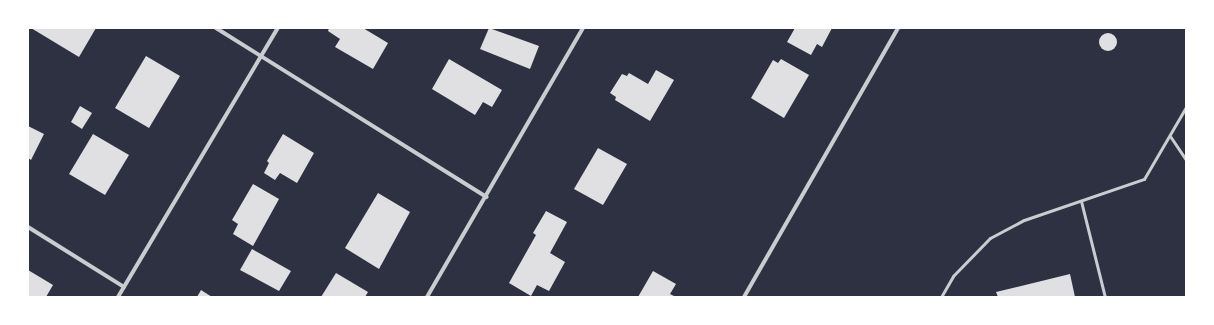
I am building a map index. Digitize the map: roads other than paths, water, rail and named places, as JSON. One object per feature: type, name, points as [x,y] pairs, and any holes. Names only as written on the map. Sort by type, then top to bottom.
[{"type":"street","points":[[216,28],[262,55],[486,197]]},
{"type":"street","points":[[118,297],[278,28]]},
{"type":"street","points":[[428,297],[583,28]]},
{"type":"street","points":[[744,297],[898,28]]},
{"type":"street","points":[[28,228],[124,287]]},
{"type":"lane","points":[[941,297],[954,276],[990,238],[1024,220],[1144,179],[1186,107]]},
{"type":"lane","points":[[1170,136],[1186,160]]},
{"type":"lane","points":[[1081,201],[1106,297]]}]
